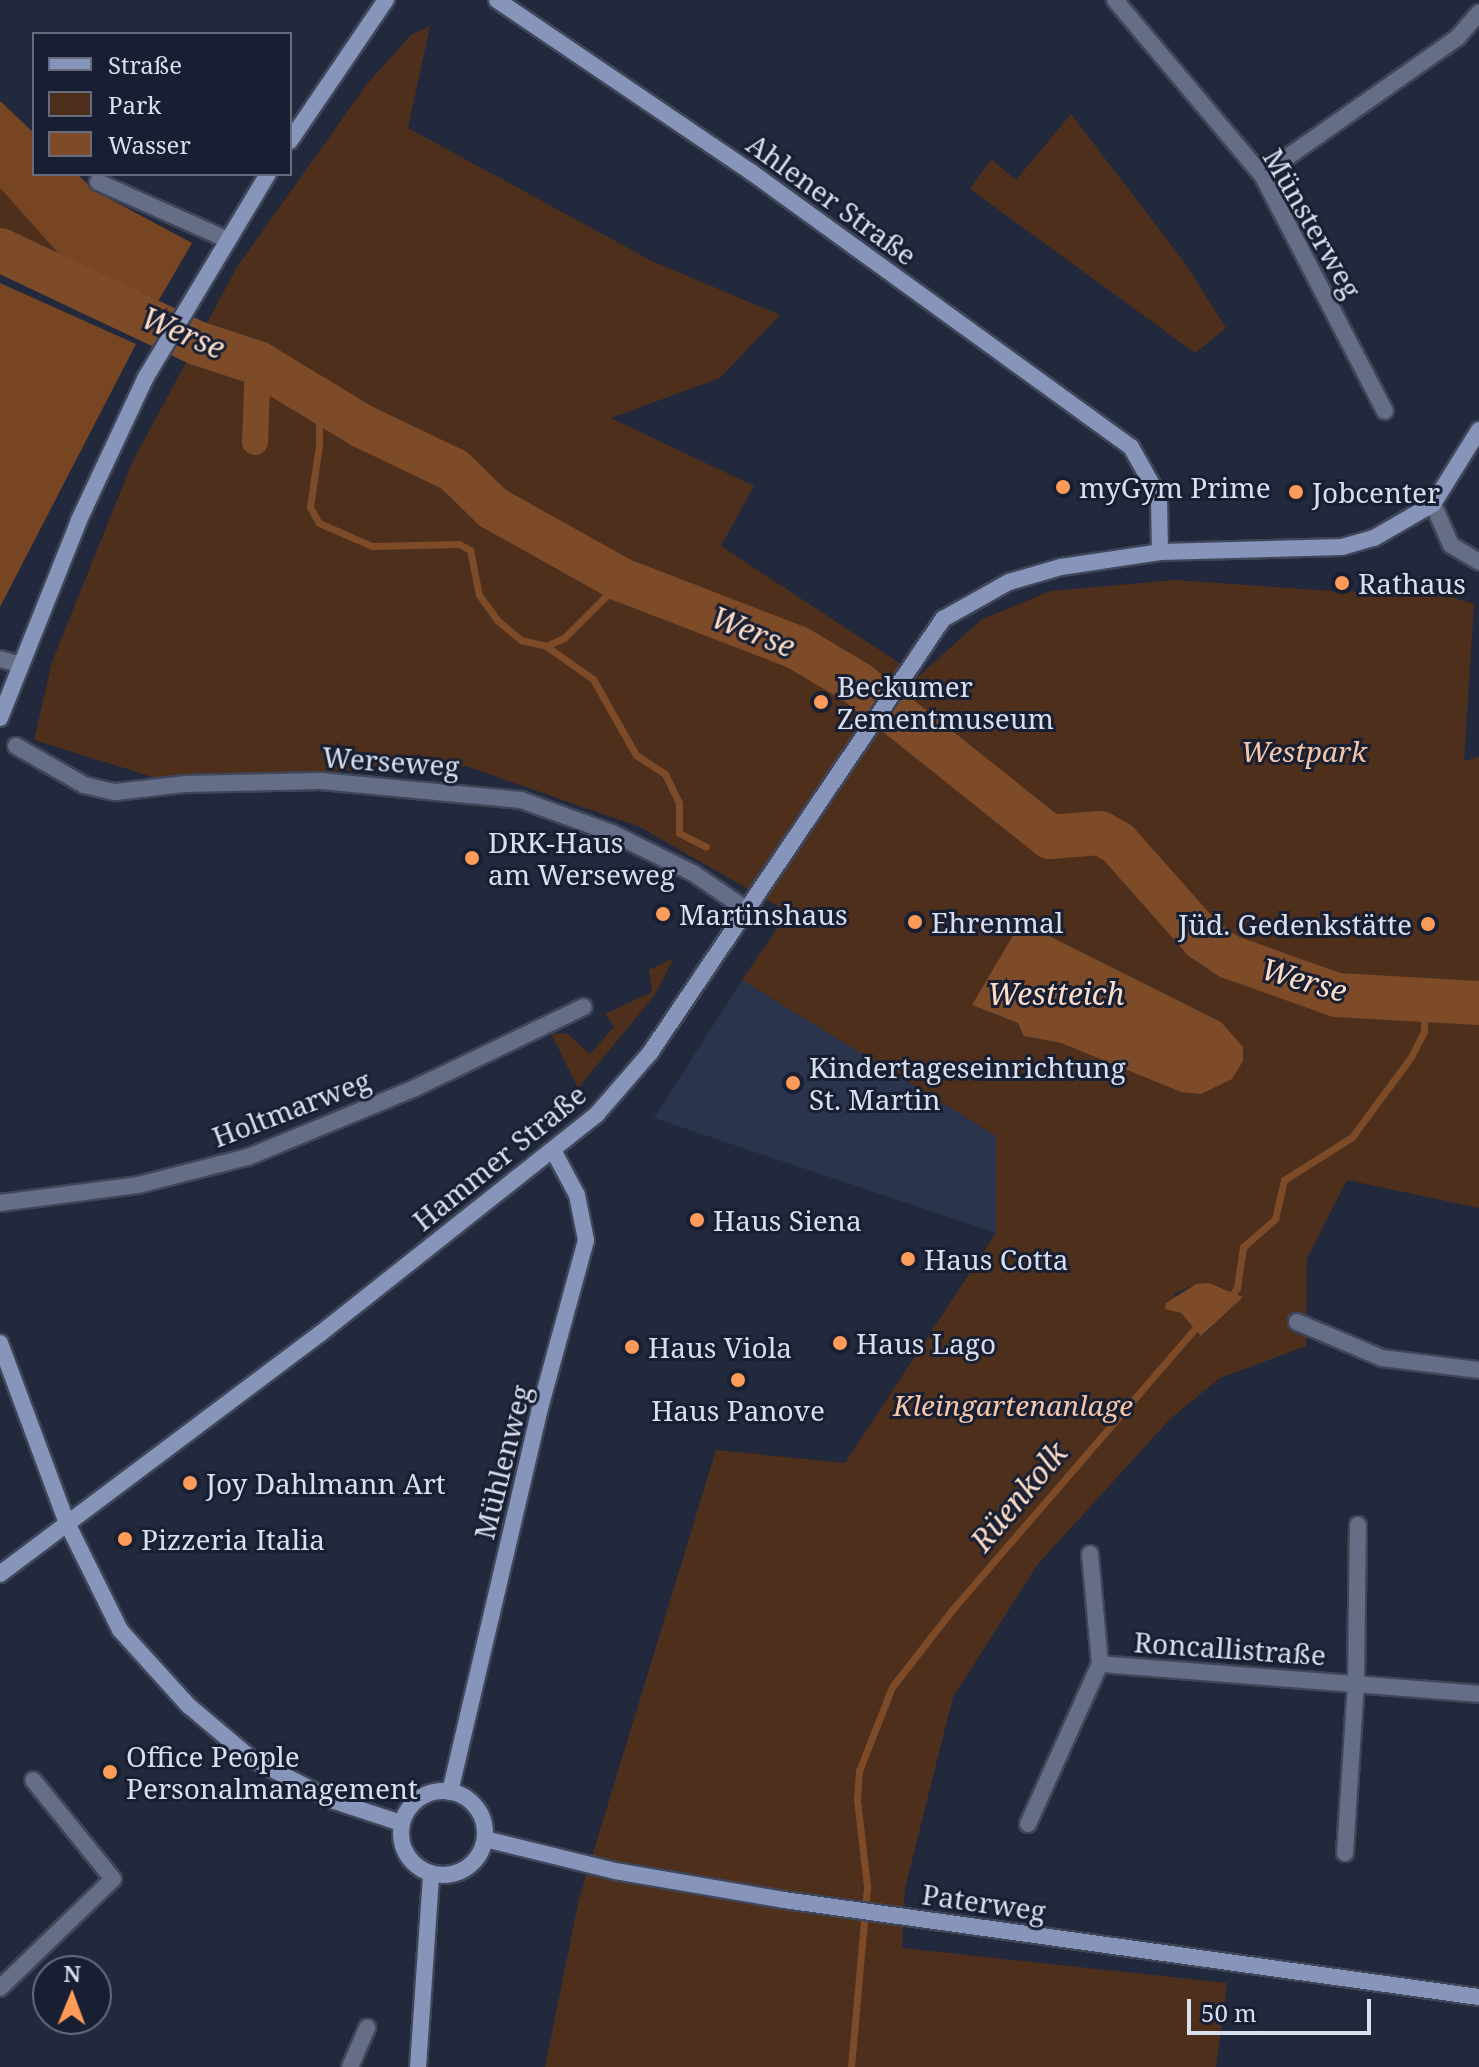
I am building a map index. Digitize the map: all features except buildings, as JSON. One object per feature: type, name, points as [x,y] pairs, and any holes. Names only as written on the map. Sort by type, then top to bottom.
[{"type":"main road","points":[[292,138],[386,0]]},
{"type":"main road","name":"Ahlener Straße","points":[[497,0],[751,172],[1131,447],[1159,497],[1160,552]]},
{"type":"main road","points":[[0,718],[19,664],[146,377],[226,239],[267,176]]},
{"type":"main road","points":[[1433,504],[1479,430]]},
{"type":"main road","name":"Hammer Straße","points":[[0,1574],[321,1333],[597,1114],[650,1053],[899,679],[943,619],[969,601],[1061,567],[1160,552],[1342,547],[1374,538],[1433,504]]},
{"type":"main road","name":"Mühlenweg","points":[[450,1792],[539,1412],[586,1240],[577,1195],[553,1150]]},
{"type":"main road","points":[[0,1343],[67,1523],[120,1630],[189,1706],[252,1759],[290,1781],[401,1823]]},
{"type":"main road","points":[[450,1792],[480,1812],[485,1839],[472,1864],[460,1872],[431,1874],[410,1861],[401,1823],[423,1796],[450,1792]]},
{"type":"main road","name":"Paterweg","points":[[485,1839],[615,1871],[817,1905],[1479,1997]]},
{"type":"main road","points":[[418,2067],[431,1874]]},
{"type":"street","name":"Münsterweg","points":[[1115,0],[1262,175],[1385,411]]},
{"type":"street","points":[[1262,175],[1458,37],[1479,13]]},
{"type":"street","points":[[98,182],[226,239]]},
{"type":"street","points":[[1433,504],[1451,545],[1479,562]]},
{"type":"street","points":[[0,659],[19,664]]},
{"type":"street","name":"Werseweg","points":[[16,746],[84,785],[115,792],[185,784],[321,781],[521,800],[612,833],[693,873],[747,910]]},
{"type":"street","name":"Holtmarweg","points":[[0,1203],[138,1185],[248,1157],[415,1088],[583,1007]]},
{"type":"street","points":[[1297,1322],[1382,1358],[1479,1370]]},
{"type":"street","name":"Roncallistraße","points":[[1345,1853],[1356,1684],[1358,1525]]},
{"type":"street","name":"Roncallistraße","points":[[1028,1824],[1100,1664],[1090,1554]]},
{"type":"street","name":"Roncallistraße","points":[[1100,1664],[1479,1694]]},
{"type":"street","points":[[1,1985],[113,1879],[33,1780]]},
{"type":"street","points":[[350,2067],[367,2028]]},
{"type":"shaded area","points":[[0,101],[32,131],[32,176],[79,176],[95,191],[192,243],[156,305],[58,253],[0,188]]},
{"type":"shaded area","points":[[0,283],[136,344],[0,607]]},
{"type":"shaded area","name":"Kindertageseinrichtung St. Martin","points":[[742,980],[996,1136],[996,1233],[654,1118]]},
{"type":"green space","name":"Westpark","points":[[430,26],[408,128],[652,261],[780,315],[720,378],[611,418],[754,486],[721,546],[919,676],[982,619],[1051,591],[1175,580],[1347,592],[1424,588],[1474,604],[1464,761],[1479,757],[1479,1208],[1347,1180],[1307,1258],[1306,1346],[1220,1378],[1170,1419],[1038,1564],[953,1697],[905,1888],[902,1948],[1227,1983],[1216,2067],[545,2067],[579,1899],[716,1450],[845,1463],[996,1233],[996,1136],[742,980],[788,912],[640,827],[466,766],[159,779],[34,740],[52,662],[132,463],[237,267],[367,84],[411,35]],"holes":[[[1110,968],[1221,1022],[1181,1092],[1061,1043],[1025,1036],[1018,1023],[973,1005]],[[1196,1284],[1218,1286],[1242,1297],[1202,1336],[1181,1313],[1174,1294]]]},
{"type":"green space","points":[[1071,114],[1185,263],[1226,328],[1195,353],[970,189],[991,159],[1016,180]]},
{"type":"green space","points":[[0,188],[58,253],[156,305],[141,334],[0,267]]},
{"type":"green space","points":[[674,958],[654,996],[578,1088],[551,1033],[568,1034],[590,1054],[614,1027],[605,1014],[652,992],[649,970]]},
{"type":"water","name":"Westteich","points":[[1021,922],[1221,1022],[1243,1047],[1243,1061],[1232,1079],[1201,1094],[1181,1092],[1061,1043],[1024,1036],[1018,1023],[972,1005]]},
{"type":"water","points":[[1209,1283],[1243,1297],[1201,1336],[1181,1313],[1165,1309],[1166,1303],[1196,1284]]},
{"type":"waterway","name":"Werse","points":[[0,250],[197,343],[258,363],[362,426],[454,470],[493,508],[622,580],[798,648],[857,683],[1050,837],[1100,833],[1118,843],[1203,939],[1230,957],[1337,995],[1479,1003]]},
{"type":"waterway","points":[[255,442],[258,363]]},
{"type":"waterway","points":[[319,396],[319,445],[310,507],[319,523],[372,546],[459,544],[470,550],[479,595],[497,620],[521,640],[546,646],[564,638],[622,580]]},
{"type":"waterway","points":[[546,646],[593,679],[636,755],[665,774],[679,803],[679,833],[706,847]]},
{"type":"waterway","name":"Rüenkolk","points":[[1227,1301],[1237,1288],[1243,1247],[1275,1219],[1284,1180],[1352,1137],[1411,1057],[1424,1032],[1425,1002]]},
{"type":"waterway","name":"Rüenkolk","points":[[851,2067],[867,1886],[857,1799],[859,1771],[892,1687],[952,1610],[1199,1324]]},
{"type":"place","name":"myGym Prime","points":[[1063,487]]},
{"type":"place","name":"Jobcenter","points":[[1296,492]]},
{"type":"place","name":"Rathaus","points":[[1342,583]]},
{"type":"place","name":"Beckumer Zementmuseum","points":[[821,702]]},
{"type":"place","name":"DRK-Haus am Werseweg","points":[[472,858]]},
{"type":"place","name":"Martinshaus","points":[[663,914]]},
{"type":"place","name":"Ehrenmal","points":[[915,922]]},
{"type":"place","name":"Jüd. Gedenkstätte","points":[[1428,924]]},
{"type":"place","name":"Kindertageseinrichtung St. Martin","points":[[793,1083]]},
{"type":"place","name":"Haus Siena","points":[[697,1220]]},
{"type":"place","name":"Haus Cotta","points":[[908,1259]]},
{"type":"place","name":"Haus Lago","points":[[840,1343]]},
{"type":"place","name":"Haus Viola","points":[[632,1347]]},
{"type":"place","name":"Haus Panove","points":[[738,1380]]},
{"type":"place","name":"Joy Dahlmann Art","points":[[190,1483]]},
{"type":"place","name":"Pizzeria Italia","points":[[125,1539]]},
{"type":"place","name":"Office People Personalmanagement","points":[[110,1772]]},
{"type":"park label","name":"Kleingartenanlage","points":[[1013,1405]]}]
